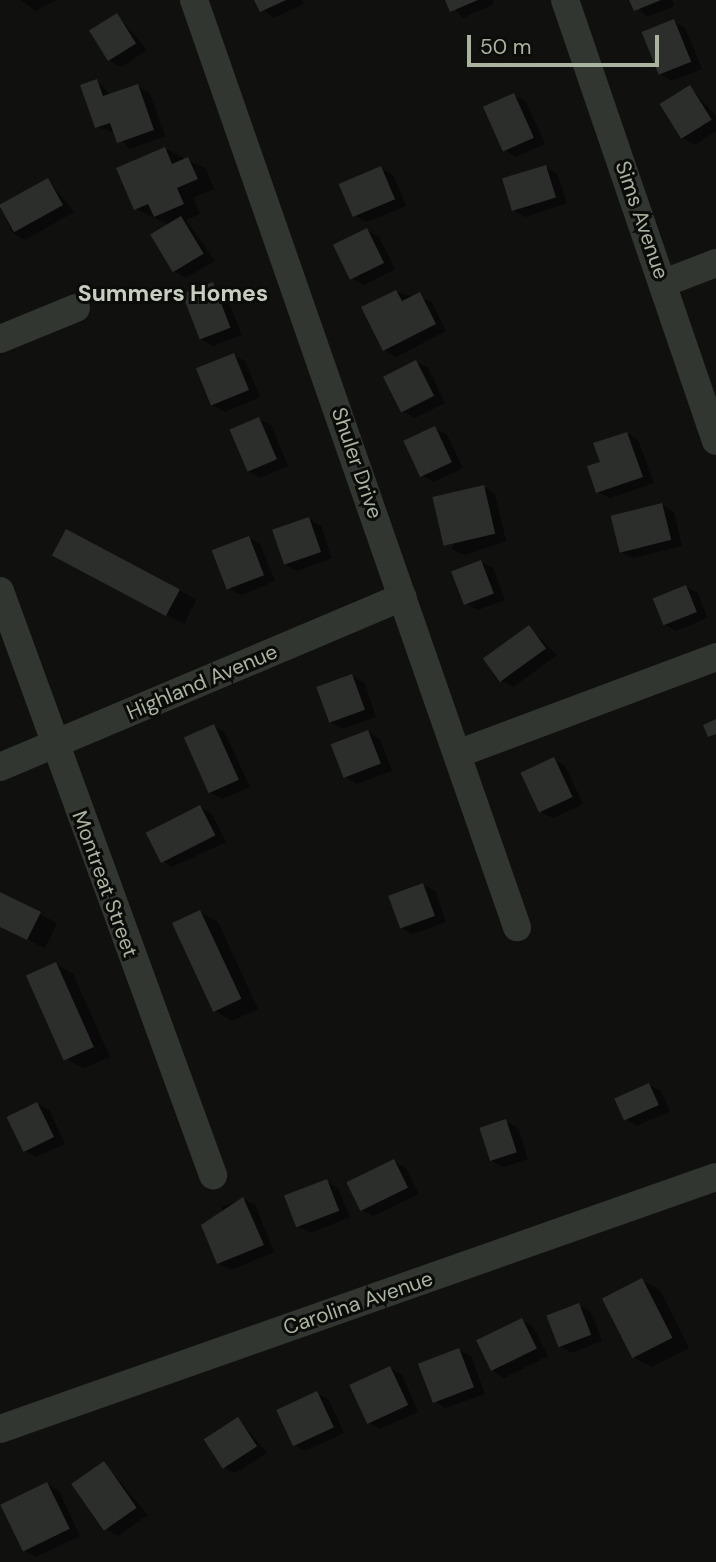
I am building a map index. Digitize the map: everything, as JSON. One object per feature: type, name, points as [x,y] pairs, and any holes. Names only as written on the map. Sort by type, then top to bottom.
[{"type":"street","name":"Shuler Drive","points":[[194,0],[517,927]]},
{"type":"street","name":"Sims Avenue","points":[[565,0],[716,441]]},
{"type":"street","points":[[664,283],[716,263]]},
{"type":"street","points":[[0,339],[76,308]]},
{"type":"street","name":"Montreat Street","points":[[0,591],[213,1175]]},
{"type":"street","name":"Highland Avenue","points":[[0,767],[403,597]]},
{"type":"street","points":[[457,754],[716,657]]},
{"type":"street","name":"Carolina Avenue","points":[[0,1429],[716,1177]]},
{"type":"building","points":[[254,0],[286,0],[260,12]]},
{"type":"building","points":[[445,0],[478,0],[450,12]]},
{"type":"building","points":[[629,0],[661,0],[634,11]]},
{"type":"building","points":[[117,13],[136,44],[108,61],[89,30]]},
{"type":"building","points":[[674,19],[691,62],[659,75],[642,32]]},
{"type":"building","points":[[97,79],[103,96],[138,84],[154,130],[117,143],[110,123],[95,128],[80,85]]},
{"type":"building","points":[[690,85],[712,120],[681,139],[659,104]]},
{"type":"building","points":[[514,93],[534,138],[503,152],[483,107]]},
{"type":"building","points":[[165,147],[172,164],[188,157],[198,179],[177,188],[184,204],[154,217],[148,204],[134,210],[116,168]]},
{"type":"building","points":[[546,165],[556,198],[512,211],[502,178]]},
{"type":"building","points":[[381,166],[395,199],[353,217],[339,184]]},
{"type":"building","points":[[48,178],[63,205],[14,232],[0,205]]},
{"type":"building","points":[[181,216],[204,254],[173,272],[150,235]]},
{"type":"building","points":[[367,228],[384,263],[350,280],[333,245]]},
{"type":"building","points":[[213,282],[231,328],[200,340],[182,294]]},
{"type":"building","points":[[396,290],[402,301],[420,292],[436,324],[383,351],[361,307]]},
{"type":"building","points":[[234,353],[249,390],[211,405],[196,368]]},
{"type":"building","points":[[416,360],[434,396],[401,412],[383,377]]},
{"type":"building","points":[[259,417],[277,459],[248,472],[230,430]]},
{"type":"building","points":[[435,426],[452,462],[420,477],[403,441]]},
{"type":"building","points":[[627,432],[643,477],[596,493],[587,466],[600,462],[593,443]]},
{"type":"building","points":[[484,485],[495,534],[444,546],[432,497]]},
{"type":"building","points":[[662,503],[671,540],[620,553],[611,516]]},
{"type":"building","points":[[309,517],[321,552],[284,565],[272,530]]},
{"type":"building","points":[[66,529],[180,590],[166,616],[52,555]]},
{"type":"building","points":[[249,536],[264,575],[227,590],[212,550]]},
{"type":"building","points":[[481,560],[494,594],[464,605],[451,571]]},
{"type":"building","points":[[686,585],[697,612],[663,625],[653,598]]},
{"type":"building","points":[[529,625],[546,648],[500,682],[483,659]]},
{"type":"building","points":[[352,674],[365,710],[329,723],[316,687]]},
{"type":"building","points":[[716,719],[716,734],[708,737],[703,725]]},
{"type":"building","points":[[214,724],[239,780],[209,793],[184,737]]},
{"type":"building","points":[[368,730],[381,764],[344,778],[331,744]]},
{"type":"building","points":[[554,757],[573,797],[539,813],[520,773]]},
{"type":"building","points":[[200,805],[215,835],[161,863],[146,833]]},
{"type":"building","points":[[423,883],[435,916],[400,929],[388,896]]},
{"type":"building","points":[[0,892],[41,912],[27,940],[0,927]]},
{"type":"building","points":[[200,910],[241,999],[213,1012],[172,923]]},
{"type":"building","points":[[56,962],[94,1047],[64,1060],[26,975]]},
{"type":"building","points":[[649,1083],[659,1105],[624,1120],[614,1098]]},
{"type":"building","points":[[37,1102],[54,1137],[24,1152],[6,1117]]},
{"type":"building","points":[[506,1119],[517,1152],[490,1161],[479,1128]]},
{"type":"building","points":[[394,1159],[408,1188],[360,1211],[346,1182]]},
{"type":"building","points":[[327,1179],[339,1211],[296,1227],[284,1195]]},
{"type":"building","points":[[243,1197],[264,1245],[217,1264],[201,1225]]},
{"type":"building","points":[[642,1278],[672,1338],[632,1358],[602,1298]]},
{"type":"building","points":[[579,1303],[591,1335],[559,1347],[546,1316]]},
{"type":"building","points":[[522,1318],[537,1349],[491,1371],[476,1340]]},
{"type":"building","points":[[459,1348],[474,1387],[433,1403],[418,1364]]},
{"type":"building","points":[[390,1366],[408,1405],[367,1424],[349,1385]]},
{"type":"building","points":[[317,1391],[334,1427],[293,1446],[276,1410]]},
{"type":"building","points":[[238,1417],[257,1446],[223,1469],[204,1439]]},
{"type":"building","points":[[104,1461],[137,1508],[104,1531],[71,1484]]},
{"type":"building","points":[[47,1482],[70,1529],[23,1552],[0,1505]]},
{"type":"district","name":"Summers Homes","points":[[173,293]]}]
